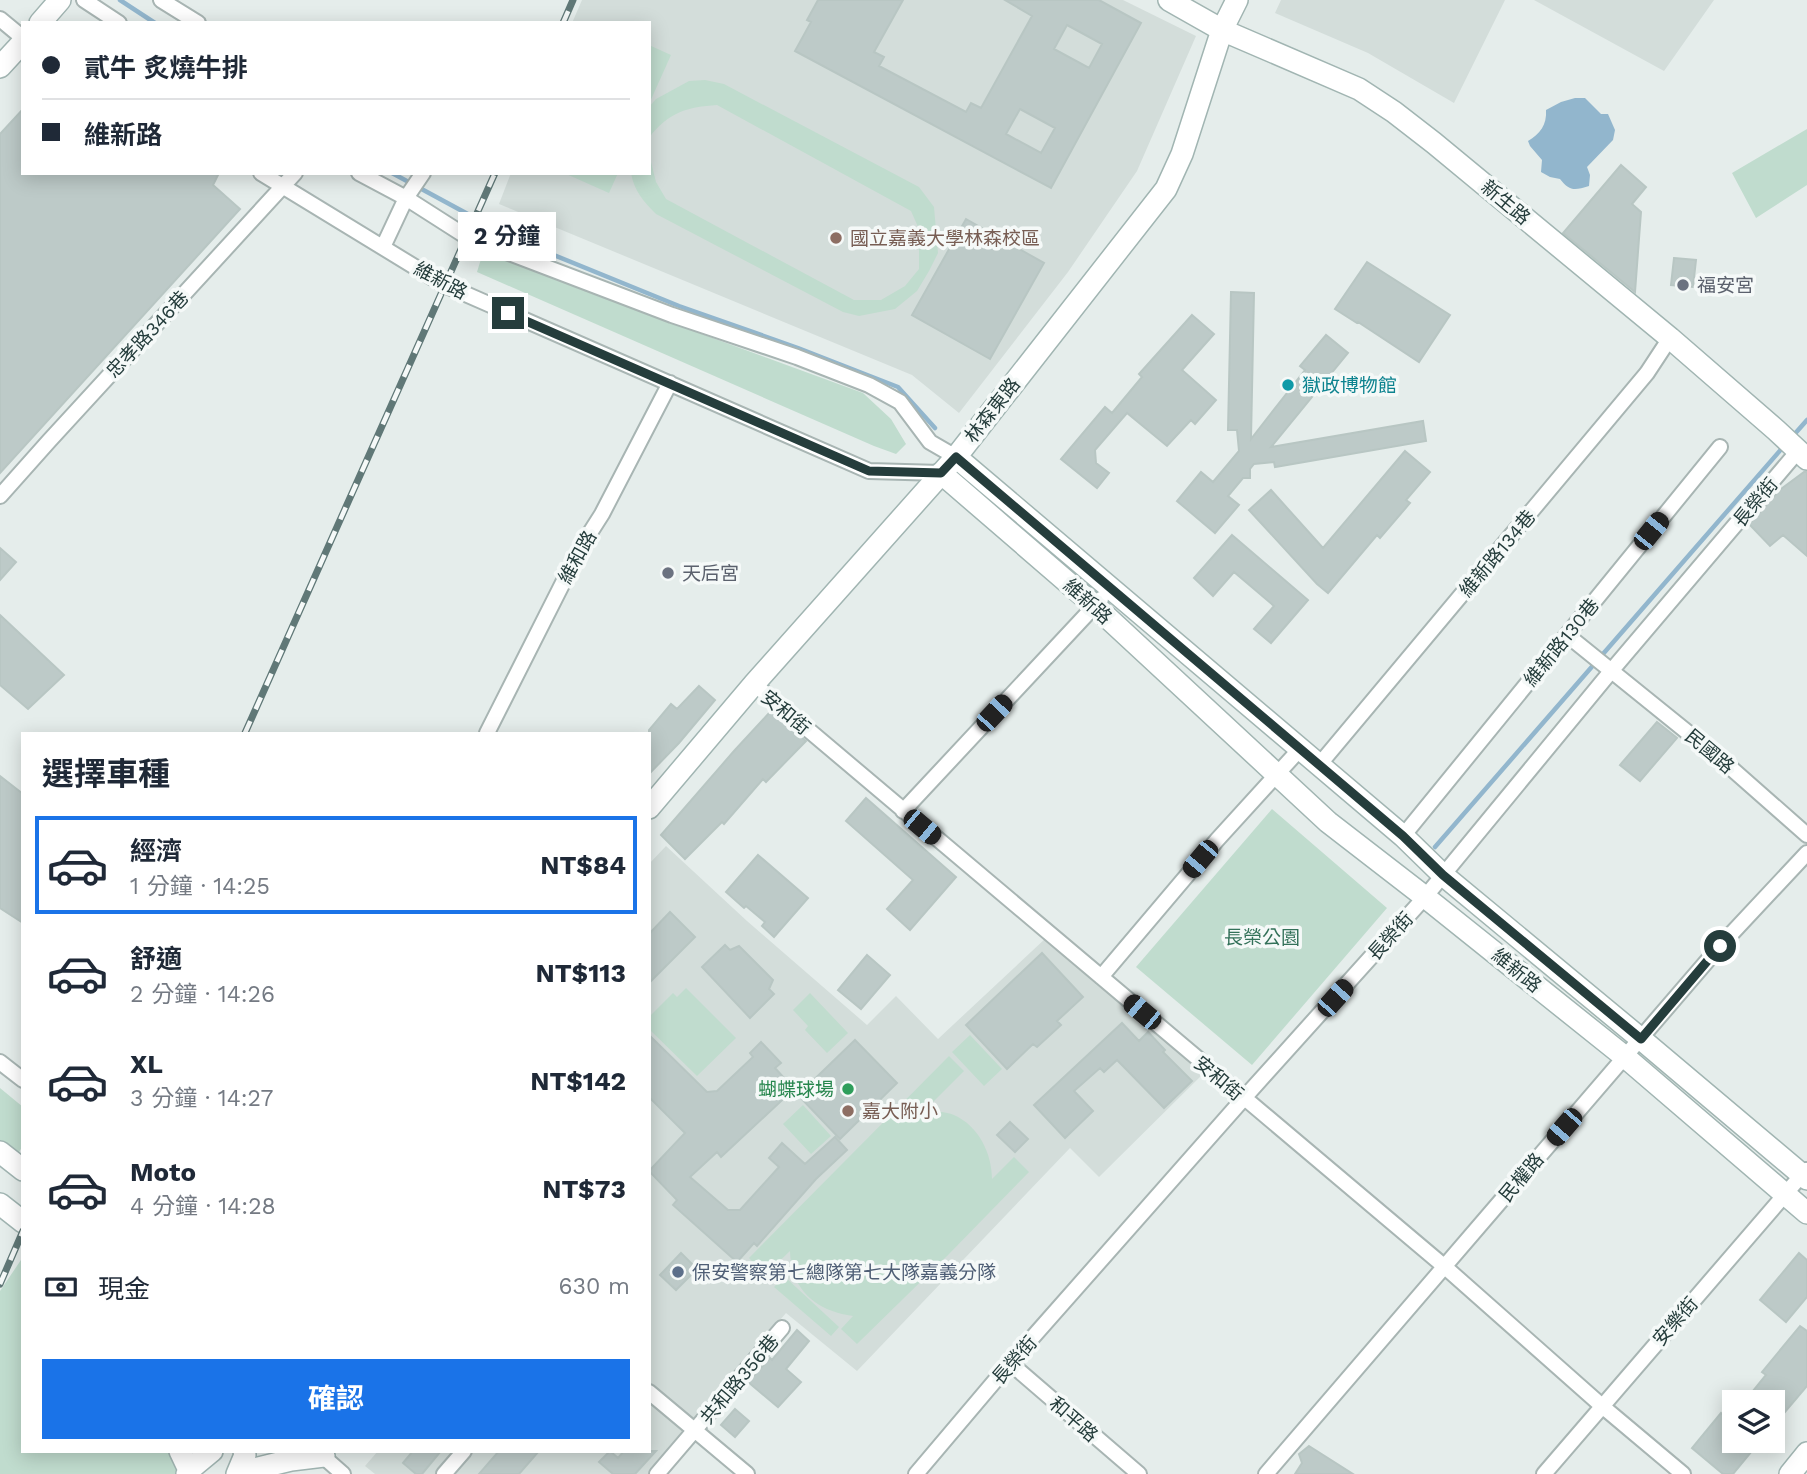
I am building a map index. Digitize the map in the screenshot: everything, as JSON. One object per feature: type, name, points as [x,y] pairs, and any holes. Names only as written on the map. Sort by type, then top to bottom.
[{"type":"street","points":[[42,21],[61,0]]},
{"type":"street","points":[[85,0],[116,21]]},
{"type":"street","points":[[161,0],[195,21]]},
{"type":"street","name":"新生路","points":[[1169,0],[1222,30],[1359,89],[1394,112],[1670,338],[1795,448]]},
{"type":"street","name":"林森東路","points":[[651,806],[754,684],[956,457],[1166,189],[1182,154],[1222,30],[1237,0]]},
{"type":"street","points":[[0,19],[21,38]]},
{"type":"street","points":[[0,67],[21,42]]},
{"type":"street","name":"維新路","points":[[265,175],[446,286],[869,471],[941,473],[1094,606],[1328,822],[1625,1057],[1807,1213]]},
{"type":"street","name":"忠孝路346巷","points":[[0,496],[293,175]]},
{"type":"street","points":[[363,175],[406,198],[467,237],[672,316],[797,357],[869,385],[900,402],[930,442],[956,457]]},
{"type":"street","points":[[383,247],[406,198],[422,175]]},
{"type":"street","name":"維新路134巷","points":[[1319,765],[1643,379],[1670,338]]},
{"type":"street","name":"維和路","points":[[487,732],[581,547],[602,514],[670,383]]},
{"type":"street","name":"維新路130巷","points":[[1403,836],[1720,447]]},
{"type":"street","name":"長榮街","points":[[916,1474],[1010,1363],[1425,897],[1795,448]]},
{"type":"street","name":"維新路","points":[[956,457],[1403,836],[1443,875],[1805,1174]]},
{"type":"street","points":[[903,811],[1111,589]]},
{"type":"street","name":"民國路","points":[[1567,635],[1723,761],[1807,835]]},
{"type":"street","name":"安和街","points":[[754,684],[1445,1267],[1683,1474]]},
{"type":"street","points":[[1101,978],[1217,839],[1300,749]]},
{"type":"street","name":"民權路","points":[[1266,1474],[1720,946],[1807,853]]},
{"type":"street","points":[[0,1062],[21,1078]]},
{"type":"street","points":[[0,1152],[21,1168]]},
{"type":"street","name":"安樂街","points":[[1544,1474],[1805,1174]]},
{"type":"street","points":[[0,1204],[21,1220]]},
{"type":"street","name":"共和路356巷","points":[[657,1474],[782,1328]]},
{"type":"street","name":"和平路","points":[[1010,1363],[1139,1474]]},
{"type":"street","points":[[651,1394],[747,1474]]},
{"type":"street","points":[[185,1465],[208,1453]]},
{"type":"street","points":[[237,1473],[244,1453]]},
{"type":"street","points":[[444,1474],[462,1453]]},
{"type":"street","points":[[1790,1474],[1807,1453]]},
{"type":"street","points":[[237,1473],[320,1454],[343,1474]]},
{"type":"shaded area","name":"國立嘉義大學林森校區","points":[[582,0],[1123,0],[1196,36],[1137,171],[1068,272],[959,413],[912,375],[499,204],[510,175],[651,175],[651,21],[573,21]]},
{"type":"shaded area","points":[[1281,0],[1505,0],[1454,103],[1368,53],[1275,13]]},
{"type":"shaded area","points":[[1534,0],[1714,0],[1664,71]]},
{"type":"shaded area","name":"嘉大附小","points":[[666,846],[747,921],[867,1025],[896,996],[938,1039],[1047,937],[1204,1073],[1099,1177],[1070,1148],[857,1371],[786,1313],[648,1474],[375,1474],[365,1466],[376,1453],[651,1453],[651,862]]},
{"type":"green space","points":[[651,46],[671,55],[651,100]]},
{"type":"green space","points":[[705,80],[724,84],[919,187],[934,207],[938,253],[917,291],[895,309],[859,316],[843,312],[656,214],[640,196],[632,175],[651,175],[651,162],[656,182],[666,199],[854,300],[881,300],[905,286],[919,269],[919,229],[911,211],[717,105],[697,107],[679,113],[664,122],[651,135],[651,105],[656,99],[689,81]]},
{"type":"green space","points":[[1807,129],[1807,185],[1756,218],[1732,173]]},
{"type":"green space","points":[[568,175],[617,175],[609,193]]},
{"type":"green space","points":[[485,246],[636,310],[863,393],[891,419],[906,444],[896,454],[874,446],[477,272]]},
{"type":"green space","name":"長榮公園","points":[[1272,809],[1387,908],[1252,1065],[1136,967]]},
{"type":"green space","points":[[686,988],[736,1038],[697,1076],[651,1031],[651,1015],[673,993],[677,997]]},
{"type":"green space","points":[[810,993],[848,1033],[827,1053],[805,1030],[808,1026],[793,1010]]},
{"type":"green space","points":[[970,1035],[1002,1069],[984,1086],[952,1052]]},
{"type":"green space","points":[[949,1056],[964,1071],[928,1107],[954,1115],[977,1133],[990,1160],[992,1179],[1014,1157],[1029,1172],[857,1344],[841,1329],[853,1316],[828,1309],[808,1296],[795,1277],[790,1251],[765,1275],[749,1258]]},
{"type":"green space","points":[[0,1088],[21,1105],[21,1149],[16,1158],[0,1142]]},
{"type":"green space","points":[[803,1105],[831,1136],[811,1154],[783,1124]]},
{"type":"green space","points":[[21,1260],[21,1453],[173,1453],[178,1474],[0,1474],[0,1291]]},
{"type":"green space","points":[[784,1276],[839,1327],[831,1336],[774,1287]]},
{"type":"water","points":[[1575,98],[1585,98],[1601,114],[1608,114],[1615,130],[1613,140],[1587,167],[1590,175],[1589,186],[1576,189],[1541,172],[1542,160],[1528,141],[1542,128],[1546,110]]},
{"type":"building","points":[[818,0],[903,0],[874,52],[884,57],[879,66],[966,112],[971,103],[981,108],[1032,16],[1005,0],[1099,0],[1141,23],[1051,188],[795,51],[811,22],[807,20]],"holes":[[[1067,25],[1102,44],[1089,68],[1054,49]],[[1020,109],[1055,128],[1041,153],[1006,134]]]},
{"type":"building","points":[[21,111],[21,175],[218,175],[213,185],[240,209],[0,473],[0,134]]},
{"type":"building","points":[[1621,165],[1646,187],[1632,204],[1641,212],[1635,292],[1563,233]]},
{"type":"building","points":[[966,219],[1044,263],[990,359],[912,315]]},
{"type":"building","points":[[1674,258],[1696,260],[1693,287],[1671,285]]},
{"type":"building","points":[[1367,262],[1450,315],[1419,362],[1335,309]]},
{"type":"building","points":[[1231,292],[1254,293],[1251,439],[1305,370],[1300,366],[1326,335],[1348,353],[1271,447],[1423,421],[1426,441],[1275,467],[1274,462],[1254,464],[1250,469],[1250,478],[1243,478],[1228,496],[1239,505],[1215,533],[1177,501],[1201,472],[1213,482],[1239,451],[1237,430],[1228,430]]},
{"type":"building","points":[[1192,315],[1214,334],[1182,370],[1216,400],[1195,424],[1191,420],[1167,446],[1127,413],[1095,450],[1096,463],[1109,473],[1097,488],[1061,459],[1105,407],[1112,413],[1142,377],[1139,374]]},
{"type":"building","points":[[1405,451],[1430,472],[1406,500],[1410,503],[1380,538],[1377,535],[1328,593],[1249,510],[1271,490],[1323,548]]},
{"type":"building","points":[[1807,472],[1807,556],[1783,535],[1770,546],[1749,524],[1781,489]]},
{"type":"building","points":[[1232,535],[1308,600],[1271,643],[1254,629],[1274,606],[1234,572],[1213,596],[1194,578]]},
{"type":"building","points":[[0,548],[16,562],[0,580]]},
{"type":"building","points":[[0,615],[64,675],[28,709],[0,685]]},
{"type":"building","points":[[699,686],[715,700],[651,772],[649,730],[671,704],[677,709]]},
{"type":"building","points":[[771,711],[806,741],[766,782],[763,779],[724,824],[722,822],[685,859],[661,835]]},
{"type":"building","points":[[1657,722],[1677,738],[1640,781],[1620,765]]},
{"type":"building","points":[[0,776],[21,792],[21,922],[0,908]]},
{"type":"building","points":[[866,798],[956,877],[910,930],[887,909],[913,880],[846,821]]},
{"type":"building","points":[[758,855],[808,898],[774,937],[762,926],[765,922],[726,892]]},
{"type":"building","points":[[670,912],[695,937],[651,981],[651,932]]},
{"type":"building","points":[[725,945],[730,950],[739,946],[773,980],[769,989],[774,994],[750,1018],[702,967]]},
{"type":"building","points":[[1042,953],[1083,997],[1057,1021],[1061,1025],[1037,1047],[1033,1044],[1007,1069],[966,1025]]},
{"type":"building","points":[[867,955],[890,975],[861,1009],[838,990]]},
{"type":"building","points":[[1122,1023],[1139,1041],[1148,1032],[1165,1050],[1163,1052],[1192,1081],[1164,1108],[1117,1060],[1104,1072],[1100,1068],[1074,1091],[1093,1111],[1065,1138],[1034,1105]]},
{"type":"building","points":[[651,1037],[707,1092],[717,1091],[753,1057],[750,1053],[761,1042],[781,1063],[775,1068],[794,1089],[721,1157],[717,1152],[690,1177],[728,1210],[740,1210],[779,1167],[769,1158],[782,1143],[805,1164],[835,1137],[847,1150],[816,1179],[757,1246],[754,1243],[737,1262],[673,1205],[677,1200],[651,1173],[651,1169],[685,1133],[651,1099]]},
{"type":"building","name":"蝴蝶球場","points":[[855,1040],[897,1083],[840,1139],[798,1095]]},
{"type":"building","points":[[1010,1122],[1028,1139],[1015,1152],[997,1135]]},
{"type":"building","name":"保安警察第七總隊第七大隊嘉義分隊","points":[[681,1253],[697,1269],[676,1290],[660,1275]]},
{"type":"building","points":[[1799,1253],[1807,1260],[1807,1297],[1786,1322],[1760,1300]]},
{"type":"building","points":[[1800,1326],[1807,1331],[1807,1386],[1785,1412],[1785,1390],[1754,1390],[1766,1375],[1762,1372]]},
{"type":"building","points":[[797,1330],[809,1341],[786,1369],[801,1382],[778,1407],[748,1382],[770,1358],[772,1360]]},
{"type":"building","points":[[735,1409],[749,1421],[735,1437],[721,1425]]},
{"type":"building","points":[[1721,1413],[1722,1453],[1750,1453],[1733,1474],[1723,1474],[1692,1448]]},
{"type":"building","points":[[1309,1446],[1353,1474],[1295,1474],[1302,1463],[1299,1454]]},
{"type":"building","points":[[656,1451],[635,1474],[613,1474],[599,1462],[608,1453],[618,1458],[622,1453]]},
{"type":"building","points":[[411,1453],[439,1453],[422,1474],[416,1474],[403,1463]]},
{"type":"building","points":[[497,1453],[537,1453],[519,1474],[479,1474]]},
{"type":"waterway","points":[[120,0],[152,21]]},
{"type":"waterway","points":[[396,175],[512,238],[679,306],[898,387],[935,428]]},
{"type":"waterway","points":[[1792,437],[1807,420]]},
{"type":"waterway","points":[[1435,847],[1784,446]]},
{"type":"railway","points":[[564,21],[573,0]]},
{"type":"railway","points":[[245,732],[494,175]]},
{"type":"railway","points":[[0,1284],[21,1236]]},
{"type":"place","name":"國立嘉義大學林森校區","points":[[836,238]]},
{"type":"place","name":"福安宮","points":[[1683,285]]},
{"type":"place","name":"獄政博物館","points":[[1288,385]]},
{"type":"place","name":"天后宮","points":[[668,573]]},
{"type":"place","name":"蝴蝶球場","points":[[848,1089]]},
{"type":"place","name":"嘉大附小","points":[[848,1111]]},
{"type":"place","name":"保安警察第七總隊第七大隊嘉義分隊","points":[[678,1272]]},
{"type":"route","points":[[508,313],[869,471],[941,473],[956,457],[1403,836],[1443,875],[1641,1039],[1720,946]]}]
